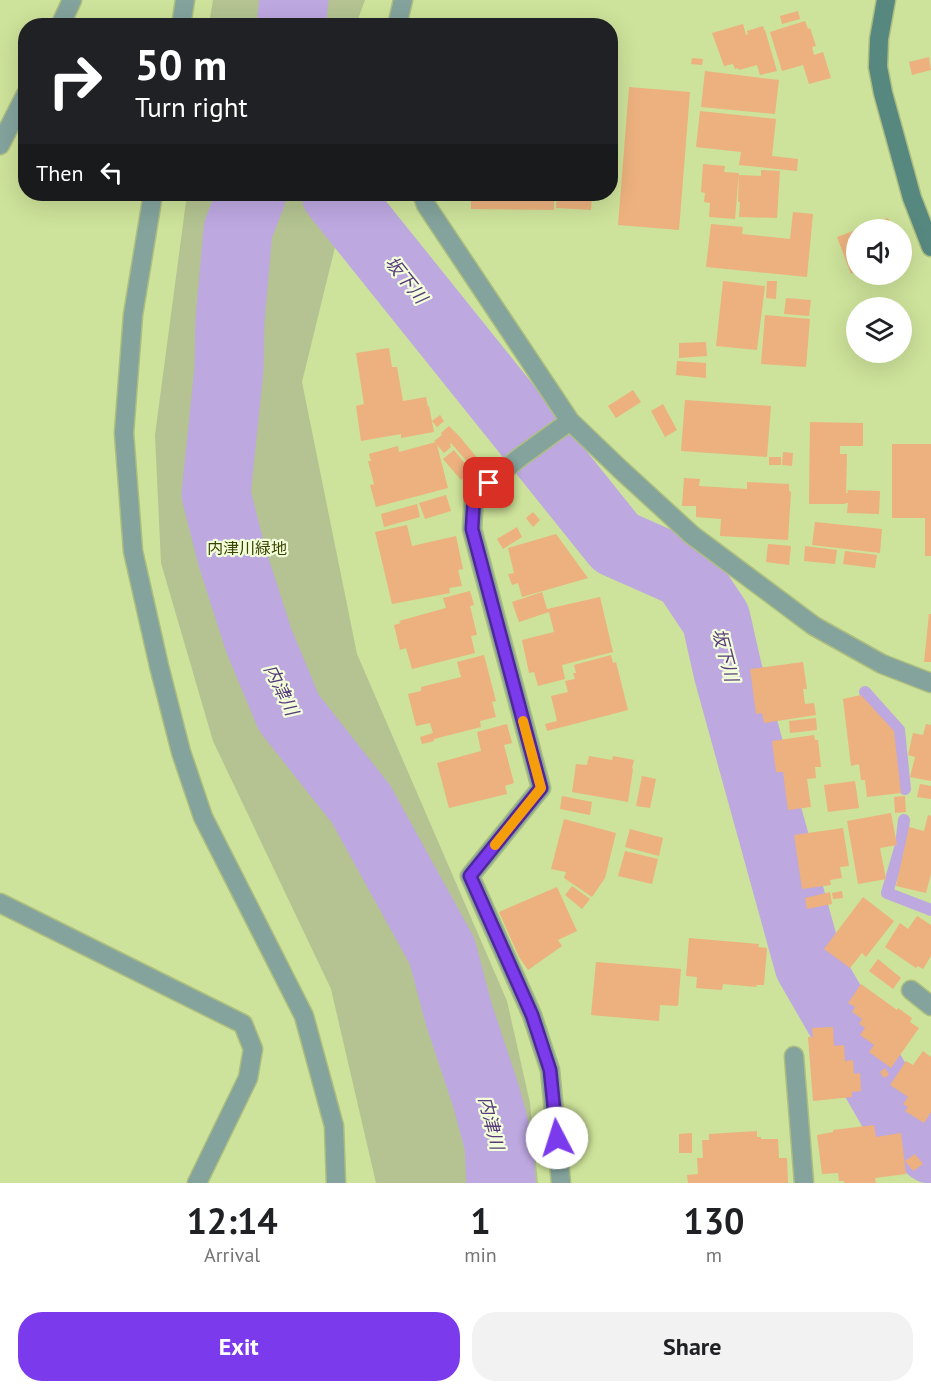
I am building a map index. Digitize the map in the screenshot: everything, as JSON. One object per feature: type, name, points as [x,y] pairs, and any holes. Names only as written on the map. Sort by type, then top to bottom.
[{"type":"street","points":[[64,18],[72,0]]},
{"type":"street","points":[[182,18],[185,0]]},
{"type":"street","points":[[399,18],[403,0]]},
{"type":"street","points":[[886,0],[879,39],[878,67],[912,198],[931,247]]},
{"type":"street","points":[[0,145],[18,110]]},
{"type":"street","points":[[152,201],[133,315],[124,433],[133,551],[181,752],[203,817],[304,1016],[334,1126],[336,1183]]},
{"type":"street","points":[[425,201],[565,425],[620,469],[692,535],[814,626],[882,664],[931,683]]},
{"type":"street","points":[[561,1183],[550,1070],[532,1015],[470,876],[541,788],[472,529],[474,495],[519,458],[565,425]]},
{"type":"street","points":[[0,903],[243,1024],[253,1049],[248,1078],[197,1183]]},
{"type":"street","points":[[911,990],[931,1006]]},
{"type":"street","points":[[794,1056],[804,1183]]},
{"type":"green space","points":[[213,0],[365,0],[358,18],[210,18]]},
{"type":"green space","name":"内津川緑地","points":[[186,201],[346,201],[302,382],[357,654],[507,1001],[530,1103],[538,1183],[376,1183],[331,989],[213,741],[161,563],[155,435]]},
{"type":"building","points":[[798,11],[800,19],[782,24],[780,16]]},
{"type":"building","points":[[805,21],[816,46],[812,47],[814,55],[823,52],[831,78],[809,84],[803,65],[782,71],[770,32]]},
{"type":"building","points":[[743,24],[746,35],[747,31],[763,26],[777,71],[760,75],[757,65],[739,70],[735,69],[733,64],[724,66],[712,33]]},
{"type":"building","points":[[929,57],[931,70],[912,75],[909,62]]},
{"type":"building","points":[[692,58],[703,59],[702,65],[691,64]]},
{"type":"building","points":[[705,71],[779,80],[775,114],[701,107]]},
{"type":"building","points":[[629,87],[690,92],[679,230],[618,225]]},
{"type":"building","points":[[700,111],[776,119],[772,156],[798,159],[797,171],[739,165],[741,152],[696,147]]},
{"type":"building","points":[[703,164],[725,166],[724,172],[739,173],[735,219],[709,217],[710,203],[704,202],[705,193],[701,192]]},
{"type":"building","points":[[761,170],[780,171],[777,218],[739,217],[739,175],[761,176]]},
{"type":"building","points":[[471,201],[554,201],[554,210],[471,209]]},
{"type":"building","points":[[556,201],[592,201],[591,210],[556,208]]},
{"type":"building","points":[[793,212],[813,214],[807,277],[706,267],[711,224],[743,227],[742,234],[790,239]]},
{"type":"building","points":[[846,234],[846,261],[837,237]]},
{"type":"building","points":[[723,281],[765,286],[757,350],[716,346]]},
{"type":"building","points":[[767,281],[777,281],[776,299],[766,298]]},
{"type":"building","points":[[786,298],[811,300],[809,316],[784,314]]},
{"type":"building","points":[[765,315],[810,319],[806,367],[761,364]]},
{"type":"building","points":[[706,342],[707,356],[679,358],[679,343]]},
{"type":"building","points":[[389,348],[392,367],[397,367],[403,401],[426,397],[434,432],[401,438],[401,434],[361,441],[356,406],[364,404],[356,353]]},
{"type":"building","points":[[677,361],[706,363],[706,378],[676,375]]},
{"type":"building","points":[[633,390],[641,402],[616,418],[608,406]]},
{"type":"building","points":[[685,400],[771,406],[767,457],[681,451]]},
{"type":"building","points":[[663,404],[677,430],[665,437],[651,411]]},
{"type":"building","points":[[440,415],[444,421],[437,427],[432,421]]},
{"type":"building","points":[[810,422],[863,423],[863,446],[840,446],[840,454],[847,454],[846,493],[848,493],[847,490],[880,491],[879,514],[847,513],[848,503],[809,504]]},
{"type":"building","points":[[449,426],[478,459],[470,465],[451,443],[451,447],[444,453],[437,445],[448,488],[376,507],[370,485],[374,484],[368,461],[371,461],[369,454],[398,446],[399,452],[436,442],[434,441]]},
{"type":"building","points":[[892,444],[931,444],[931,556],[925,556],[925,518],[892,518]]},
{"type":"building","points":[[454,450],[471,471],[461,480],[443,459]]},
{"type":"building","points":[[783,452],[793,453],[792,466],[782,465]]},
{"type":"building","points":[[769,457],[781,457],[781,465],[769,465]]},
{"type":"building","points":[[684,478],[700,479],[699,486],[747,489],[747,482],[789,484],[791,492],[788,540],[720,536],[721,519],[696,517],[696,506],[682,506]]},
{"type":"building","points":[[446,495],[451,511],[425,519],[419,503]]},
{"type":"building","points":[[417,504],[420,517],[384,527],[381,514]]},
{"type":"building","points":[[533,512],[540,520],[533,527],[526,518]]},
{"type":"building","points":[[815,522],[882,529],[880,553],[812,545]]},
{"type":"building","points":[[407,525],[412,546],[456,536],[463,569],[458,570],[462,586],[449,588],[450,593],[392,604],[375,532]]},
{"type":"building","points":[[517,527],[522,537],[503,549],[497,539]]},
{"type":"building","points":[[556,534],[588,578],[522,597],[518,583],[512,585],[508,574],[514,573],[508,548]]},
{"type":"building","points":[[768,544],[791,546],[789,565],[766,562]]},
{"type":"building","points":[[805,546],[837,550],[835,564],[804,561]]},
{"type":"building","points":[[845,551],[877,555],[875,568],[843,564]]},
{"type":"building","points":[[470,591],[474,605],[470,606],[477,635],[471,636],[475,653],[412,669],[406,648],[400,650],[394,625],[401,623],[399,621],[446,608],[443,598]]},
{"type":"building","points":[[542,592],[547,609],[600,597],[613,652],[562,665],[565,679],[538,686],[534,672],[529,673],[522,640],[554,632],[549,612],[519,622],[512,602]]},
{"type":"building","points":[[929,614],[931,614],[931,662],[924,662]]},
{"type":"building","points":[[484,655],[496,701],[492,702],[496,717],[480,721],[481,727],[422,744],[420,737],[433,733],[430,723],[416,726],[408,694],[421,691],[421,687],[461,677],[457,662]]},
{"type":"building","points":[[611,655],[613,663],[616,662],[628,710],[547,731],[545,724],[557,721],[551,696],[568,692],[565,681],[575,679],[574,665]]},
{"type":"building","points":[[803,662],[807,689],[803,689],[805,704],[814,703],[816,715],[764,723],[762,713],[756,714],[750,669]]},
{"type":"building","points":[[861,695],[894,731],[901,793],[867,797],[865,780],[861,780],[859,764],[851,766],[843,699]]},
{"type":"building","points":[[816,718],[817,730],[790,733],[789,721]]},
{"type":"building","points":[[507,724],[512,743],[504,745],[514,783],[505,786],[507,794],[449,808],[437,763],[481,751],[477,732]]},
{"type":"building","points":[[926,724],[931,725],[931,781],[910,777],[915,757],[908,755],[913,733],[923,735]]},
{"type":"building","points":[[814,735],[815,740],[818,740],[821,767],[815,767],[816,778],[807,779],[811,807],[788,810],[783,772],[776,772],[772,741]]},
{"type":"building","points":[[589,756],[612,760],[613,756],[634,760],[628,802],[572,792],[576,764],[587,765]]},
{"type":"building","points":[[642,776],[656,779],[650,808],[636,806]]},
{"type":"building","points":[[855,781],[859,808],[828,812],[824,785]]},
{"type":"building","points":[[920,784],[931,786],[931,799],[917,797]]},
{"type":"building","points":[[562,796],[592,802],[590,815],[560,809]]},
{"type":"building","points":[[905,796],[906,812],[895,813],[894,797]]},
{"type":"building","points":[[891,813],[897,845],[880,848],[886,879],[858,884],[847,821]]},
{"type":"building","points":[[928,815],[931,816],[931,874],[926,893],[896,886],[909,827],[924,831]]},
{"type":"building","points":[[564,819],[616,833],[605,878],[592,897],[564,878],[566,872],[551,869]]},
{"type":"building","points":[[843,828],[849,866],[840,867],[842,878],[830,880],[831,885],[802,889],[794,835]]},
{"type":"building","points":[[630,829],[663,838],[659,856],[625,847]]},
{"type":"building","points":[[625,851],[658,859],[652,884],[618,876]]},
{"type":"building","points":[[572,886],[590,899],[582,909],[565,895]]},
{"type":"building","points":[[557,887],[577,931],[558,940],[562,946],[528,970],[519,957],[499,912]]},
{"type":"building","points":[[842,891],[843,898],[833,899],[832,893]]},
{"type":"building","points":[[830,892],[832,904],[807,909],[805,898]]},
{"type":"building","points":[[863,897],[894,921],[866,957],[862,953],[850,968],[824,949]]},
{"type":"building","points":[[917,916],[931,925],[931,956],[923,969],[918,966],[916,968],[885,947],[900,923],[908,929]]},
{"type":"building","points":[[689,938],[759,944],[758,947],[767,948],[764,985],[756,985],[757,987],[723,984],[722,990],[696,988],[697,977],[686,976]]},
{"type":"building","points":[[878,959],[901,978],[893,989],[869,971]]},
{"type":"building","points":[[596,962],[681,969],[678,1006],[660,1005],[659,1021],[591,1015]]},
{"type":"building","points":[[861,984],[912,1018],[910,1022],[919,1028],[891,1068],[869,1052],[874,1045],[860,1035],[865,1028],[859,1024],[862,1019],[852,1012],[855,1007],[848,1003]]},
{"type":"building","points":[[833,1027],[834,1046],[844,1045],[845,1061],[853,1060],[854,1074],[860,1073],[861,1091],[852,1092],[852,1097],[813,1101],[808,1037],[813,1037],[812,1028]]},
{"type":"building","points":[[923,1051],[931,1057],[931,1112],[924,1123],[905,1111],[908,1107],[903,1104],[908,1097],[890,1085],[906,1061],[913,1065]]},
{"type":"building","points":[[885,1068],[889,1075],[884,1078],[880,1072]]},
{"type":"building","points":[[874,1125],[876,1137],[901,1133],[906,1174],[875,1178],[876,1183],[844,1183],[844,1181],[839,1181],[838,1173],[822,1174],[817,1135],[833,1132],[833,1130]]},
{"type":"building","points":[[757,1131],[757,1137],[761,1139],[778,1139],[779,1158],[787,1158],[788,1183],[688,1183],[687,1175],[698,1174],[697,1158],[703,1158],[702,1140],[709,1140],[709,1134]]},
{"type":"building","points":[[692,1133],[692,1153],[679,1153],[679,1134]]},
{"type":"building","points":[[915,1154],[923,1164],[913,1171],[905,1161]]},
{"type":"waterway","name":"坂下川","points":[[292,18],[294,0]]},
{"type":"waterway","name":"内津川","points":[[249,201],[238,230],[230,320],[229,369],[216,494],[232,557],[259,641],[289,713],[361,804],[442,951],[459,1015],[499,1144],[501,1183]]},
{"type":"waterway","name":"坂下川","points":[[342,201],[616,543],[686,574],[716,619],[728,672],[809,965],[892,1109],[931,1149]]},
{"type":"waterway","points":[[716,619],[738,621]]},
{"type":"waterway","points":[[865,692],[899,730],[905,789]]},
{"type":"waterway","points":[[904,820],[901,845],[887,893],[931,910]]},
{"type":"slow traffic","points":[[495,845],[541,788],[523,721]]},
{"type":"route","points":[[489,483],[474,495],[472,529],[541,788],[470,876],[538,1033],[550,1070],[557,1138]]}]
